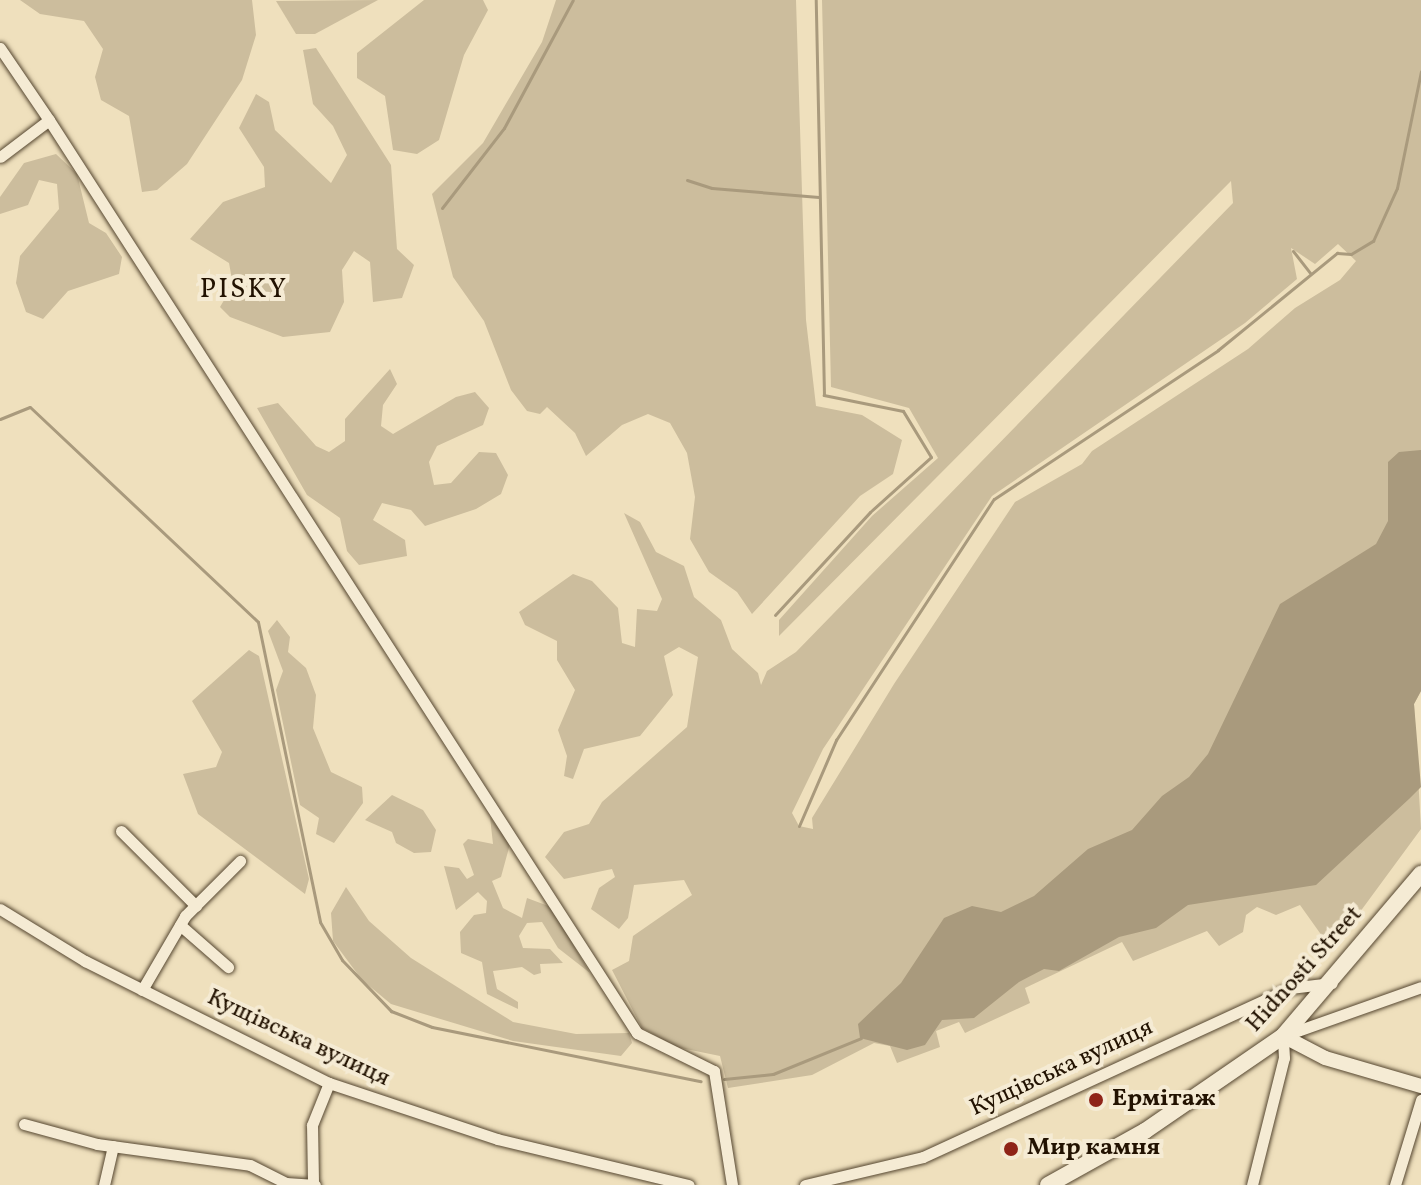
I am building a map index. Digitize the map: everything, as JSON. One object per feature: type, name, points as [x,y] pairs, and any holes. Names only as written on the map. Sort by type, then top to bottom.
[{"type":"main road","name":"Hidnosti Street","points":[[1048,1185],[1145,1131],[1283,1036],[1333,983],[1421,874]]},
{"type":"street","points":[[0,48],[637,1033],[714,1071],[732,1185]]},
{"type":"street","points":[[0,157],[49,120]]},
{"type":"street","points":[[121,831],[196,906]]},
{"type":"street","points":[[142,990],[180,925],[240,861]]},
{"type":"street","name":"Кущівська вулиця","points":[[0,909],[142,990],[329,1083],[483,1135],[689,1185]]},
{"type":"street","points":[[180,925],[228,967]]},
{"type":"street","name":"Кущівська вулиця","points":[[805,1185],[923,1157],[1290,988],[1333,983]]},
{"type":"street","points":[[1283,1036],[1421,987]]},
{"type":"street","points":[[1252,1185],[1279,1072],[1283,1036]]},
{"type":"street","points":[[1283,1036],[1325,1058],[1421,1086]]},
{"type":"street","points":[[24,1124],[113,1146],[250,1165],[286,1183],[314,1183],[312,1125],[329,1083]]},
{"type":"street","points":[[1395,1185],[1421,1100]]},
{"type":"street","points":[[104,1185],[113,1146]]},
{"type":"shaded area","points":[[20,0],[252,0],[256,35],[242,80],[187,164],[157,190],[142,192],[129,116],[101,100],[95,77],[103,49],[84,21],[40,14]]},
{"type":"shaded area","points":[[378,0],[315,34],[296,34],[276,1]]},
{"type":"shaded area","points":[[424,0],[483,0],[488,10],[464,55],[439,140],[417,154],[393,150],[385,96],[357,78],[357,53]]},
{"type":"shaded area","points":[[556,0],[796,0],[806,320],[816,406],[862,415],[902,440],[893,474],[860,496],[752,614],[737,592],[709,572],[690,539],[695,497],[687,453],[670,423],[648,414],[622,425],[586,456],[575,433],[547,407],[540,414],[527,411],[511,390],[484,321],[453,277],[432,194],[483,143],[542,42]]},
{"type":"shaded area","points":[[822,0],[1421,0],[1421,691],[1414,704],[1421,829],[1332,950],[1300,905],[1276,915],[1257,907],[1246,915],[1243,932],[1219,946],[1207,931],[1133,961],[1122,942],[1025,988],[1030,1003],[965,1033],[959,1022],[936,1031],[940,1047],[897,1063],[890,1046],[874,1043],[812,1075],[728,1088],[720,1056],[676,1047],[642,1028],[612,970],[629,961],[633,936],[692,895],[684,880],[634,885],[628,918],[619,929],[591,909],[599,888],[615,877],[612,869],[564,879],[545,857],[564,832],[589,824],[602,802],[687,727],[698,657],[679,647],[664,656],[673,695],[640,736],[584,749],[573,779],[564,776],[567,756],[558,730],[575,690],[557,660],[557,641],[525,625],[519,612],[573,574],[592,581],[618,608],[622,643],[635,647],[637,609],[657,611],[662,599],[624,513],[640,522],[656,552],[684,566],[694,597],[721,620],[732,649],[758,673],[761,685],[767,671],[796,652],[1233,203],[1231,181],[779,636],[779,620],[872,516],[938,458],[909,408],[831,387]],"holes":[[[1338,244],[1356,261],[1340,280],[1295,308],[1248,349],[1092,451],[1082,464],[1015,502],[894,684],[812,818],[813,829],[799,826],[792,813],[823,749],[992,496],[1245,323],[1297,279],[1291,248],[1315,264]]]},
{"type":"shaded area","points":[[316,48],[391,165],[397,249],[414,265],[402,298],[373,302],[370,262],[354,251],[342,270],[344,302],[330,332],[283,337],[230,317],[220,307],[233,285],[229,263],[190,239],[223,202],[265,187],[264,167],[239,128],[256,94],[269,102],[275,130],[331,183],[347,155],[333,126],[313,104],[303,50]]},
{"type":"shaded area","points":[[56,154],[77,174],[89,223],[106,233],[122,257],[119,274],[68,291],[43,319],[26,312],[16,283],[20,256],[59,209],[57,184],[39,180],[28,205],[0,214],[0,197],[24,163]]},
{"type":"shaded area","points":[[390,369],[397,384],[383,405],[381,426],[393,434],[456,397],[475,392],[489,408],[483,425],[437,446],[429,462],[434,485],[451,483],[479,452],[496,453],[508,475],[501,494],[476,509],[425,526],[411,510],[382,503],[373,520],[405,540],[407,556],[359,565],[347,551],[340,518],[307,495],[257,408],[278,403],[316,446],[329,452],[345,441],[345,419]]},
{"type":"shaded area","points":[[1421,450],[1421,691],[1414,704],[1421,787],[1316,885],[1188,905],[1156,928],[1119,937],[1059,971],[1044,969],[1019,982],[974,1018],[942,1020],[925,1045],[907,1050],[860,1038],[858,1024],[901,983],[944,918],[972,906],[1001,912],[1034,896],[1088,849],[1132,830],[1162,796],[1189,777],[1208,754],[1280,604],[1376,544],[1388,521],[1388,462],[1399,452]]},
{"type":"shaded area","points":[[277,620],[290,637],[288,652],[306,668],[316,695],[313,728],[331,772],[362,787],[363,803],[334,843],[316,834],[319,818],[300,805],[276,690],[283,671],[268,631]]},
{"type":"shaded area","points":[[249,650],[259,656],[309,879],[305,894],[198,814],[183,774],[216,767],[222,752],[192,701]]},
{"type":"shaded area","points":[[392,795],[423,810],[436,830],[431,852],[414,853],[396,843],[392,832],[365,820]]},
{"type":"shaded area","points":[[490,817],[510,844],[501,877],[492,881],[503,908],[522,918],[527,898],[551,907],[590,973],[558,948],[542,922],[527,923],[519,936],[523,948],[550,949],[563,963],[540,964],[541,973],[534,975],[522,967],[493,971],[497,989],[518,1002],[518,1009],[487,994],[482,962],[461,953],[460,932],[474,915],[486,913],[487,901],[478,892],[456,910],[444,866],[459,868],[467,879],[474,875],[463,844],[468,839],[493,844]]},
{"type":"shaded area","points":[[346,887],[369,921],[411,958],[513,1022],[576,1034],[629,1033],[632,1043],[621,1056],[513,1041],[391,1004],[362,980],[333,941],[331,913]]},
{"type":"waterway","points":[[442,208],[504,128],[573,0]]},
{"type":"waterway","points":[[775,615],[870,512],[931,457],[903,411],[824,395],[816,0]]},
{"type":"waterway","points":[[799,826],[836,740],[994,499],[1218,350],[1337,253],[1351,254],[1373,241],[1397,188],[1421,71]]},
{"type":"waterway","points":[[687,180],[712,188],[819,197]]},
{"type":"waterway","points":[[1293,251],[1310,273]]},
{"type":"waterway","points":[[0,419],[30,407],[258,622],[320,922],[342,960],[391,1011],[432,1027],[701,1081]]},
{"type":"waterway","points":[[724,1079],[773,1074],[861,1038]]},
{"type":"place","name":"Ермітаж","points":[[1096,1100]]},
{"type":"place","name":"Мир камня","points":[[1011,1149]]},
{"type":"district","name":"PISKY","points":[[244,290]]}]
